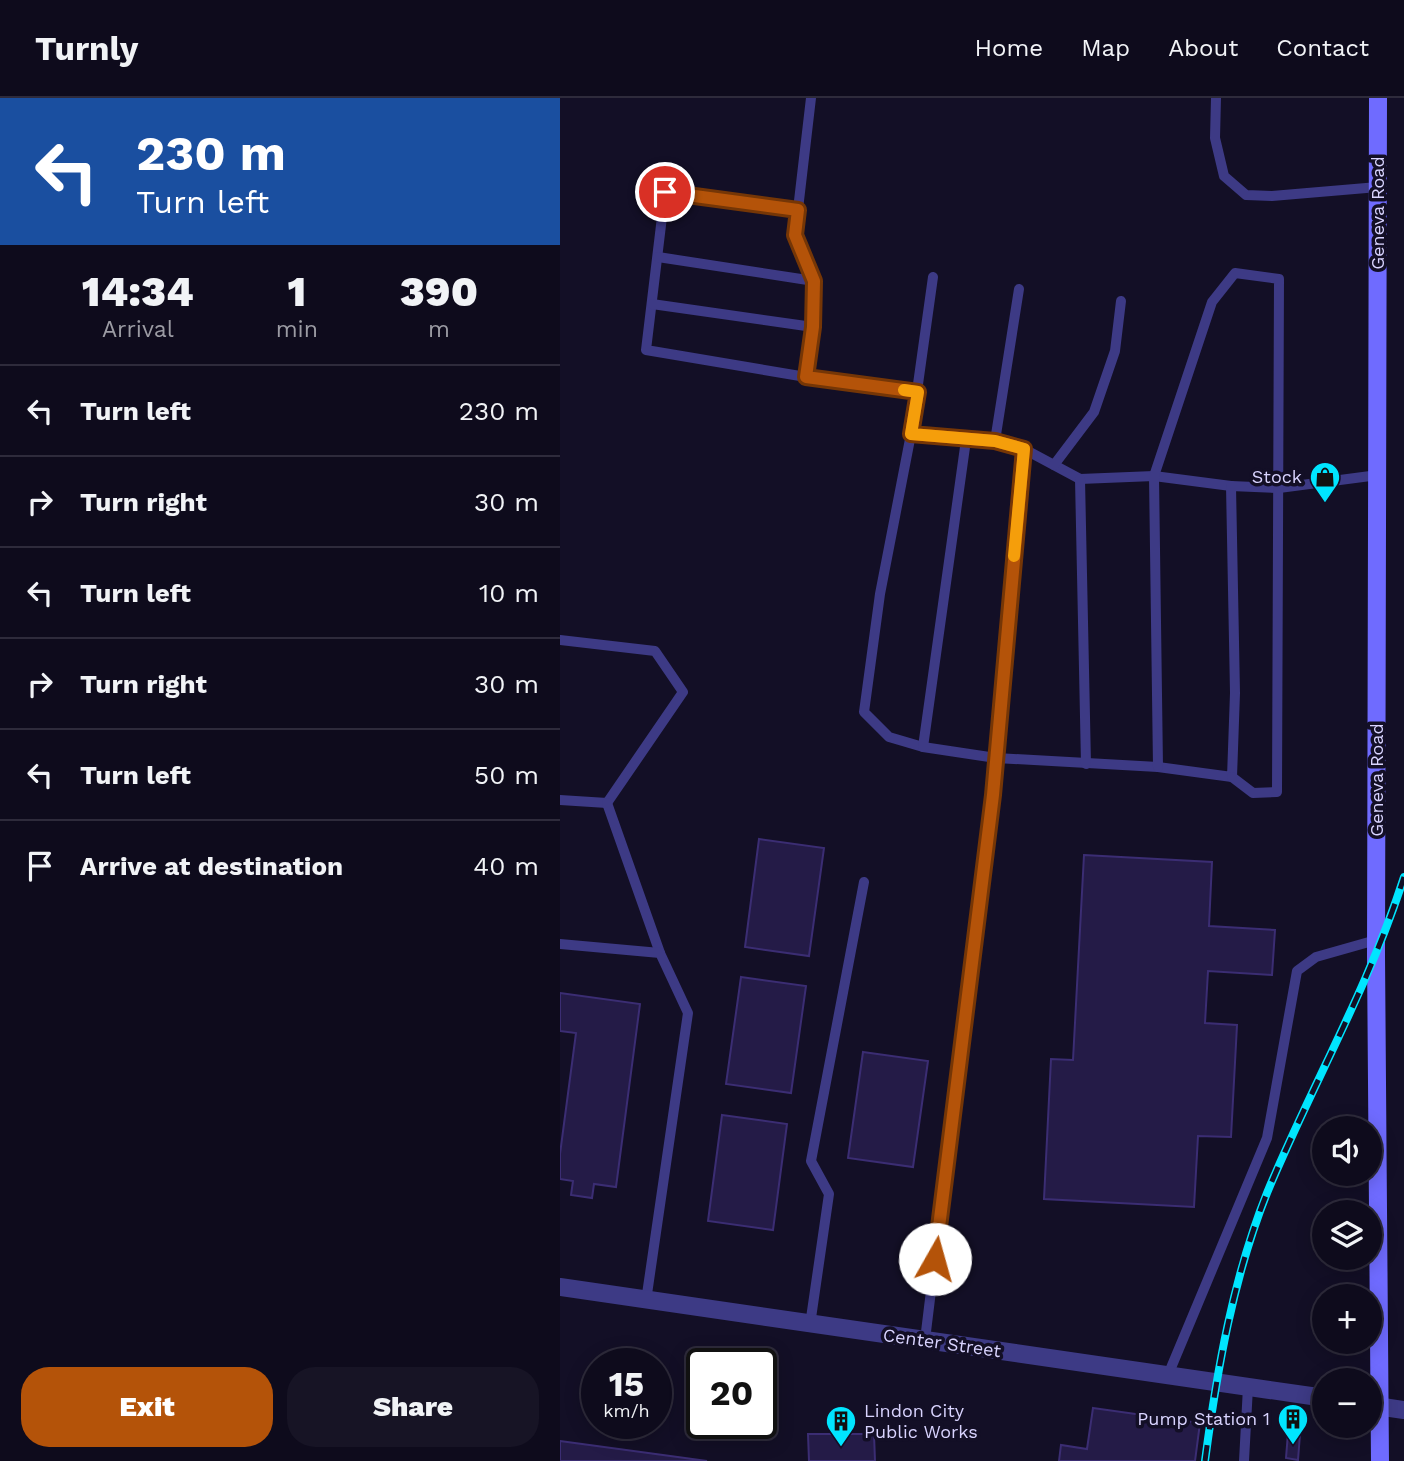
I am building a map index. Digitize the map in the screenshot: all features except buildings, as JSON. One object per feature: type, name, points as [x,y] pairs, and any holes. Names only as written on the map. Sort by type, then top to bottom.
[{"type":"main road","name":"Geneva Road","points":[[1375,1368],[1378,98]]},
{"type":"main road","name":"Geneva Road","points":[[1378,1438],[1380,1461]]},
{"type":"street","name":"Center Street","points":[[560,1287],[1312,1396]]},
{"type":"street","points":[[1382,1407],[1404,1410]]},
{"type":"lane","points":[[806,377],[813,327],[814,281],[795,235],[810,98]]},
{"type":"lane","points":[[1216,98],[1215,138],[1224,176],[1246,195],[1272,196],[1378,187]]},
{"type":"lane","points":[[798,210],[665,192],[646,349],[806,377],[918,392]]},
{"type":"lane","points":[[658,257],[814,281]]},
{"type":"lane","points":[[933,277],[918,392],[880,594],[864,712],[889,737],[923,747],[996,758],[1158,767],[1232,777],[1253,793],[1277,792],[1279,279],[1235,273],[1212,302],[1154,476],[1158,767]]},
{"type":"lane","points":[[995,441],[1019,289]]},
{"type":"lane","points":[[1055,465],[1094,412],[1115,351],[1121,301]]},
{"type":"lane","points":[[652,304],[813,327]]},
{"type":"lane","points":[[911,434],[995,441],[1024,449],[1080,479],[1154,476],[1231,486],[1279,488],[1378,475]]},
{"type":"lane","points":[[923,747],[966,440]]},
{"type":"lane","points":[[925,1340],[996,758],[1024,449]]},
{"type":"lane","points":[[1080,479],[1086,764]]},
{"type":"lane","points":[[1231,486],[1235,694],[1232,777]]},
{"type":"lane","points":[[560,640],[655,651],[683,692],[607,803]]},
{"type":"lane","points":[[560,800],[607,803]]},
{"type":"lane","points":[[607,803],[660,953],[688,1013],[646,1301]]},
{"type":"lane","points":[[810,1325],[829,1194],[811,1161],[864,882]]},
{"type":"lane","points":[[1168,1375],[1267,1138],[1297,971],[1316,957],[1376,940]]},
{"type":"lane","points":[[560,944],[660,953]]},
{"type":"lane","points":[[1244,1461],[1248,1387]]},
{"type":"railway","points":[[1205,1461],[1228,1325],[1255,1225],[1284,1154],[1374,958],[1404,877]]},
{"type":"slow traffic","points":[[904,390],[918,392],[911,434],[995,441],[1024,449],[1014,556]]},
{"type":"place","name":"Stock","points":[[1325,504]]},
{"type":"place","name":"Pump Station 1","points":[[1293,1446]]},
{"type":"place","name":"Lindon City Public Works","points":[[841,1448]]},
{"type":"route","points":[[665,192],[798,210],[795,235],[814,281],[813,327],[806,377],[918,392],[911,434],[995,441],[1024,449],[993,795],[935,1259]]}]
